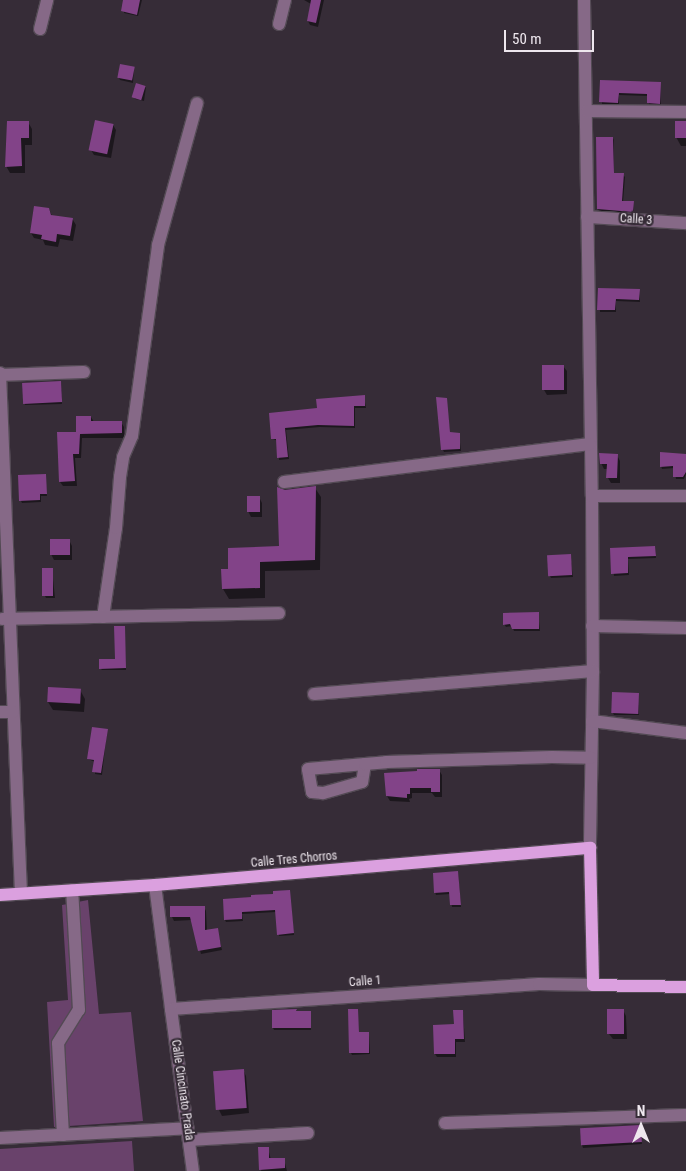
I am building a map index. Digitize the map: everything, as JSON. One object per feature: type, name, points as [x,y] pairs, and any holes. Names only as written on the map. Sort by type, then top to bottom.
[{"type":"main road","name":"Calle Tres Chorros","points":[[0,895],[155,886],[590,848]]},
{"type":"main road","points":[[590,848],[593,985]]},
{"type":"main road","name":"Calle 1","points":[[593,985],[686,987]]},
{"type":"street","points":[[40,28],[47,0]]},
{"type":"street","points":[[279,24],[286,0]]},
{"type":"street","points":[[584,0],[592,496],[593,671],[590,848]]},
{"type":"street","points":[[103,617],[116,528],[120,477],[123,457],[132,436],[158,245],[197,103]]},
{"type":"street","points":[[587,111],[686,112]]},
{"type":"street","name":"Calle 3","points":[[587,217],[686,223]]},
{"type":"street","points":[[21,894],[6,712],[0,374],[84,372]]},
{"type":"street","points":[[284,482],[590,444]]},
{"type":"street","points":[[592,496],[686,496]]},
{"type":"street","points":[[4,619],[279,613]]},
{"type":"street","points":[[592,626],[686,628]]},
{"type":"street","points":[[314,694],[593,671]]},
{"type":"street","points":[[592,721],[686,733]]},
{"type":"street","points":[[365,764],[552,757],[591,758]]},
{"type":"street","points":[[155,886],[171,1009]]},
{"type":"street","points":[[63,1135],[58,1042],[79,1010],[72,890]]},
{"type":"street","name":"Calle 1","points":[[171,1009],[539,984],[593,985]]},
{"type":"street","name":"Calle Cincinato Prada","points":[[171,1009],[193,1171]]},
{"type":"street","points":[[445,1123],[686,1115]]},
{"type":"street","points":[[0,1138],[63,1135],[308,1133]]},
{"type":"shaded area","points":[[88,900],[99,1014],[131,1012],[143,1121],[54,1127],[47,1002],[68,1000],[62,905]]},
{"type":"shaded area","points":[[132,1141],[134,1171],[0,1171],[0,1149]]},
{"type":"building","points":[[123,0],[140,0],[137,15],[121,11]]},
{"type":"building","points":[[311,0],[321,0],[316,23],[307,21]]},
{"type":"building","points":[[120,64],[135,67],[132,81],[117,78]]},
{"type":"building","points":[[600,80],[661,82],[660,104],[647,103],[647,94],[619,93],[618,103],[599,102]]},
{"type":"building","points":[[136,83],[146,86],[141,100],[132,97]]},
{"type":"building","points":[[95,120],[114,124],[107,154],[89,150]]},
{"type":"building","points":[[7,121],[29,121],[29,138],[21,138],[22,166],[5,167]]},
{"type":"building","points":[[675,121],[686,121],[686,138],[675,138]]},
{"type":"building","points":[[596,137],[613,137],[614,173],[624,173],[622,201],[634,201],[633,212],[597,209]]},
{"type":"building","points":[[34,206],[49,208],[51,215],[73,218],[70,236],[57,234],[56,242],[41,239],[42,235],[30,233]]},
{"type":"building","points":[[598,288],[640,289],[639,300],[616,299],[615,310],[597,310]]},
{"type":"building","points":[[542,365],[564,365],[564,390],[542,390]]},
{"type":"building","points":[[61,381],[62,402],[23,404],[22,383]]},
{"type":"building","points":[[365,395],[365,406],[354,406],[354,426],[318,425],[285,428],[288,457],[277,458],[276,439],[271,439],[269,413],[317,408],[316,399]]},
{"type":"building","points":[[436,397],[447,398],[450,432],[460,433],[460,449],[441,450]]},
{"type":"building","points":[[76,416],[91,416],[91,421],[122,421],[122,433],[80,434],[79,454],[73,454],[75,481],[59,482],[57,432],[76,432]]},
{"type":"building","points":[[660,452],[686,454],[686,472],[683,477],[673,477],[673,466],[660,467]]},
{"type":"building","points":[[599,453],[618,454],[617,478],[606,478],[607,464],[600,464]]},
{"type":"building","points":[[46,474],[47,494],[40,494],[40,500],[19,501],[18,475]]},
{"type":"building","points":[[316,486],[315,560],[260,562],[260,588],[222,589],[221,569],[228,569],[228,548],[279,546],[277,487],[285,490]]},
{"type":"building","points":[[247,496],[260,496],[260,512],[247,512]]},
{"type":"building","points":[[50,539],[70,539],[70,555],[50,555]]},
{"type":"building","points":[[655,546],[656,556],[628,557],[628,573],[611,574],[610,548]]},
{"type":"building","points":[[571,554],[572,575],[548,576],[547,555]]},
{"type":"building","points":[[42,568],[53,568],[53,596],[42,596]]},
{"type":"building","points":[[539,612],[539,629],[512,629],[510,624],[503,625],[503,613]]},
{"type":"building","points":[[114,626],[125,626],[126,668],[99,669],[99,659],[115,659]]},
{"type":"building","points":[[48,687],[81,689],[80,704],[47,702]]},
{"type":"building","points":[[612,692],[639,693],[638,714],[611,713]]},
{"type":"building","points":[[92,727],[108,729],[101,773],[92,772],[94,760],[87,759]]},
{"type":"building","points":[[417,769],[440,769],[440,792],[431,792],[431,788],[410,788],[410,794],[407,794],[407,798],[386,796],[384,773],[417,771]]},
{"type":"building","points":[[458,871],[461,905],[450,905],[449,892],[434,893],[433,873]]},
{"type":"building","points":[[290,890],[294,933],[277,935],[275,910],[242,912],[242,919],[224,920],[223,899],[251,897],[251,895],[273,894],[273,891]]},
{"type":"building","points":[[170,906],[205,906],[205,930],[218,928],[221,947],[198,951],[190,917],[170,917]]},
{"type":"building","points":[[297,1009],[296,1011],[311,1011],[311,1028],[272,1028],[272,1010]]},
{"type":"building","points":[[348,1009],[358,1009],[359,1032],[369,1032],[369,1053],[349,1053]]},
{"type":"building","points":[[607,1009],[624,1009],[624,1034],[607,1034]]},
{"type":"building","points":[[453,1010],[463,1010],[464,1039],[455,1039],[455,1054],[434,1054],[433,1025],[454,1024]]},
{"type":"building","points":[[244,1069],[247,1108],[216,1110],[213,1071]]},
{"type":"building","points":[[641,1125],[642,1142],[581,1145],[580,1128]]},
{"type":"building","points":[[258,1147],[269,1147],[269,1158],[285,1158],[285,1168],[259,1170]]}]
